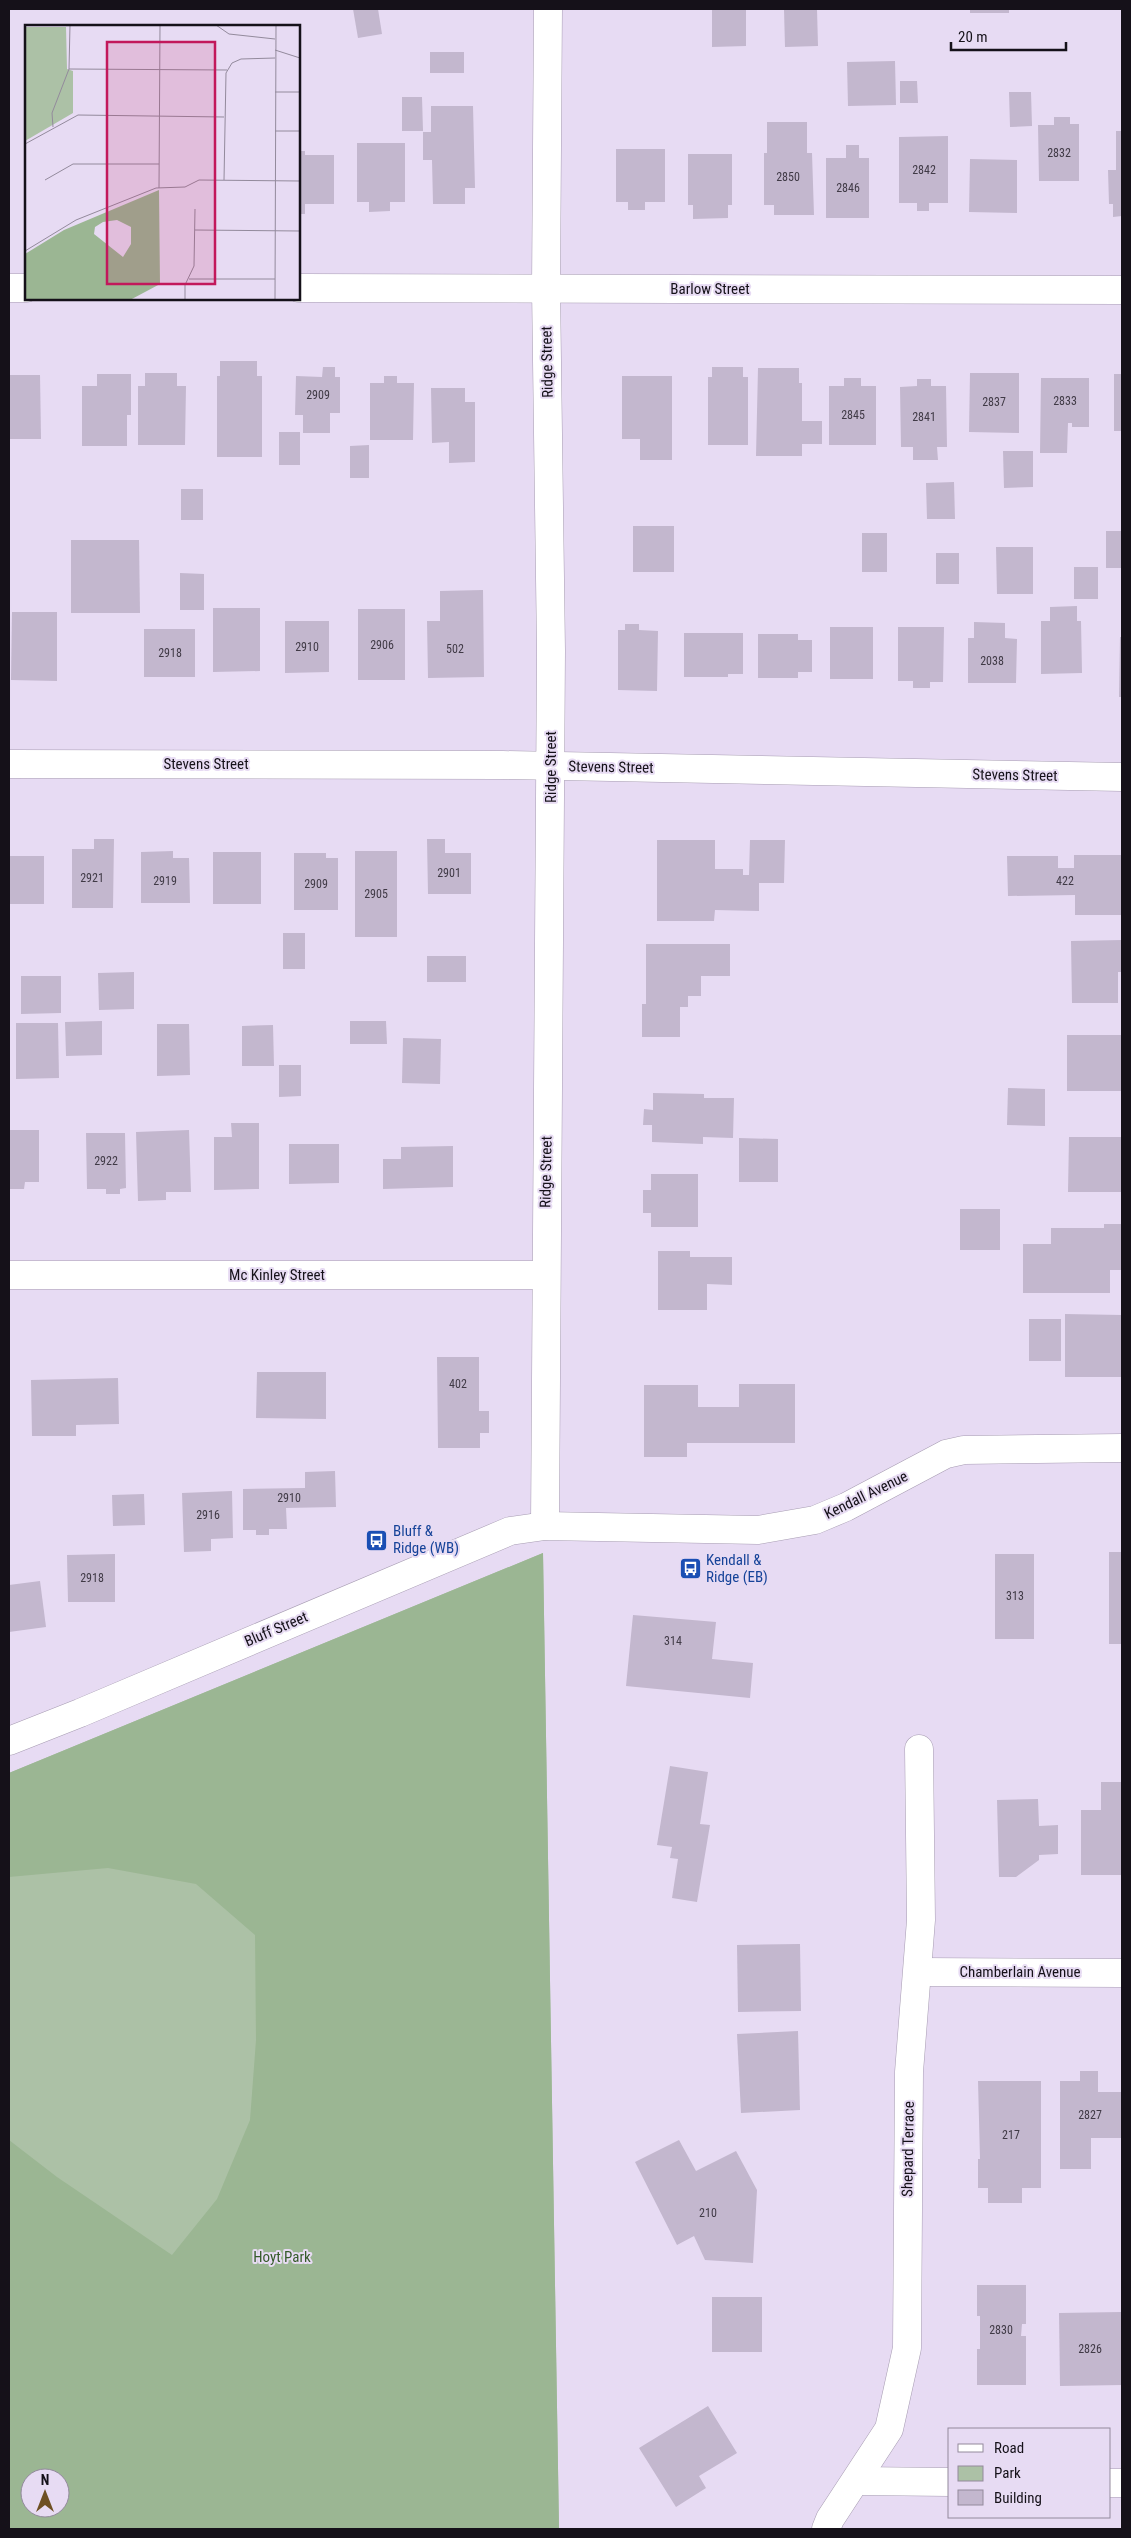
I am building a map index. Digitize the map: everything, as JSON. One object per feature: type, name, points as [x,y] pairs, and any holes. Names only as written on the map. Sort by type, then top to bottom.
[{"type":"street","name":"Ridge Street","points":[[545,1526],[545,1275],[551,766],[546,288],[548,9]]},
{"type":"street","points":[[9,288],[25,288]]},
{"type":"street","name":"Barlow Street","points":[[300,288],[1122,290]]},
{"type":"street","name":"Stevens Street","points":[[9,764],[551,766],[1122,777]]},
{"type":"street","name":"Mc Kinley Street","points":[[9,1275],[545,1275]]},
{"type":"street","name":"Kendall Avenue","points":[[545,1526],[758,1530],[815,1520],[846,1507],[946,1454],[964,1450],[1122,1448]]},
{"type":"street","name":"Bluff Street","points":[[9,1740],[89,1709],[502,1534],[545,1526]]},
{"type":"street","name":"Shepard Terrace","points":[[826,2529],[830,2519],[889,2430],[907,2348],[910,2072],[921,1920],[919,1749]]},
{"type":"street","name":"Chamberlain Avenue","points":[[918,1972],[1122,1973]]},
{"type":"street","points":[[856,2481],[948,2482]]},
{"type":"green space","name":"Hoyt Park","points":[[543,1553],[559,2529],[9,2529],[9,1773]]},
{"type":"green space","name":"Hoyt Park","points":[[543,1553],[559,2529],[9,2529],[9,2140],[57,2177],[172,2255],[217,2199],[250,2120],[256,2040],[255,1935],[196,1884],[108,1868],[9,1877],[9,1773]]},
{"type":"building","points":[[353,9],[378,9],[382,34],[358,38]]},
{"type":"building","points":[[712,9],[746,9],[746,46],[712,47]]},
{"type":"building","points":[[784,9],[817,9],[818,46],[785,47]]},
{"type":"building","points":[[970,9],[1009,9],[1009,13],[970,13]]},
{"type":"building","points":[[430,52],[464,52],[464,73],[430,73]]},
{"type":"building","points":[[895,61],[896,105],[848,106],[847,62]]},
{"type":"building","points":[[900,81],[917,81],[918,103],[900,103]]},
{"type":"building","points":[[1009,92],[1031,92],[1032,126],[1010,127]]},
{"type":"building","points":[[402,97],[422,97],[423,131],[402,131]]},
{"type":"building","points":[[431,106],[473,106],[475,188],[465,188],[465,204],[433,204],[432,160],[423,160],[423,132],[431,132]]},
{"type":"building","points":[[1054,117],[1070,117],[1070,124],[1079,124],[1079,181],[1039,181],[1038,125],[1054,125]]},
{"type":"building","points":[[767,122],[807,122],[807,153],[812,153],[814,215],[774,215],[774,205],[764,205],[764,153],[767,153]]},
{"type":"building","points":[[1116,131],[1122,131],[1122,216],[1113,217],[1113,204],[1109,204],[1108,170],[1116,170]]},
{"type":"building","points":[[948,136],[948,203],[929,203],[929,211],[917,211],[917,203],[899,203],[899,137]]},
{"type":"building","points":[[357,143],[405,143],[405,202],[390,202],[390,211],[369,212],[369,202],[357,202]]},
{"type":"building","points":[[846,145],[859,145],[859,158],[869,158],[869,218],[826,218],[826,158],[846,158]]},
{"type":"building","points":[[616,149],[665,149],[665,202],[645,202],[645,210],[628,210],[628,202],[616,202]]},
{"type":"building","points":[[300,151],[305,151],[305,155],[334,155],[334,204],[305,204],[305,214],[300,214]]},
{"type":"building","points":[[688,154],[732,154],[732,205],[728,205],[728,218],[693,219],[693,205],[688,205]]},
{"type":"building","points":[[970,159],[1017,160],[1017,213],[969,212]]},
{"type":"building","points":[[220,361],[257,361],[257,376],[262,376],[262,457],[217,457],[217,376],[220,376]]},
{"type":"building","points":[[323,367],[335,367],[335,377],[340,377],[340,413],[330,413],[330,433],[303,433],[303,415],[295,415],[296,376],[322,377]]},
{"type":"building","points":[[712,367],[743,367],[743,377],[748,377],[748,445],[708,445],[708,377],[712,377]]},
{"type":"building","points":[[758,368],[799,368],[799,383],[802,383],[802,421],[822,421],[822,444],[802,444],[802,456],[756,456]]},
{"type":"building","points":[[145,373],[177,373],[177,386],[186,386],[185,445],[138,445],[138,386],[145,386]]},
{"type":"building","points":[[970,373],[1019,373],[1019,433],[969,432]]},
{"type":"building","points":[[97,374],[131,374],[131,415],[127,415],[127,446],[82,446],[82,386],[97,386]]},
{"type":"building","points":[[1114,374],[1122,374],[1122,431],[1114,431]]},
{"type":"building","points":[[9,375],[40,375],[41,439],[9,439]]},
{"type":"building","points":[[384,376],[397,376],[397,383],[414,383],[413,440],[370,440],[370,383],[384,383]]},
{"type":"building","points":[[622,376],[672,376],[672,460],[640,460],[640,439],[622,439]]},
{"type":"building","points":[[844,378],[861,378],[861,386],[876,386],[876,445],[829,445],[829,386],[844,386]]},
{"type":"building","points":[[1041,378],[1089,378],[1089,427],[1072,427],[1072,423],[1068,423],[1067,453],[1040,453]]},
{"type":"building","points":[[917,379],[931,379],[931,386],[946,386],[947,447],[937,447],[938,460],[913,460],[913,447],[901,447],[900,387],[917,386]]},
{"type":"building","points":[[431,388],[465,388],[465,402],[475,402],[475,462],[449,463],[449,442],[432,443]]},
{"type":"building","points":[[279,432],[300,432],[300,465],[279,465]]},
{"type":"building","points":[[369,445],[369,478],[350,478],[350,446]]},
{"type":"building","points":[[1003,451],[1033,451],[1033,487],[1004,488]]},
{"type":"building","points":[[954,482],[955,519],[927,519],[926,483]]},
{"type":"building","points":[[181,489],[203,489],[203,520],[181,520]]},
{"type":"building","points":[[633,526],[674,526],[674,572],[633,572]]},
{"type":"building","points":[[1106,531],[1122,531],[1122,568],[1106,568]]},
{"type":"building","points":[[862,533],[887,533],[887,572],[862,572]]},
{"type":"building","points":[[71,540],[139,540],[140,613],[71,613]]},
{"type":"building","points":[[996,547],[1033,547],[1033,594],[997,594]]},
{"type":"building","points":[[936,553],[959,553],[959,584],[936,584]]},
{"type":"building","points":[[1074,567],[1098,567],[1098,599],[1074,599]]},
{"type":"building","points":[[180,573],[204,574],[204,610],[180,610]]},
{"type":"building","points":[[483,590],[484,677],[428,678],[427,621],[440,621],[440,591]]},
{"type":"building","points":[[1077,606],[1077,621],[1081,621],[1082,673],[1041,674],[1041,621],[1050,621],[1050,607]]},
{"type":"building","points":[[213,608],[260,608],[260,671],[213,672]]},
{"type":"building","points":[[358,609],[405,609],[405,680],[358,680]]},
{"type":"building","points":[[12,612],[57,612],[57,681],[11,680]]},
{"type":"building","points":[[285,621],[329,621],[329,672],[285,673]]},
{"type":"building","points":[[974,622],[1005,623],[1005,638],[1017,639],[1016,683],[968,683],[968,638],[974,638]]},
{"type":"building","points":[[625,624],[639,624],[639,630],[658,631],[657,691],[618,690],[618,630],[625,630]]},
{"type":"building","points":[[830,627],[873,627],[873,679],[830,679]]},
{"type":"building","points":[[898,627],[944,627],[943,682],[930,682],[930,688],[913,688],[913,681],[898,681]]},
{"type":"building","points":[[144,629],[195,629],[195,677],[144,677]]},
{"type":"building","points":[[684,633],[743,633],[743,674],[728,674],[728,677],[684,677]]},
{"type":"building","points":[[758,634],[798,634],[798,640],[812,640],[812,672],[798,672],[798,678],[758,678]]},
{"type":"building","points":[[1120,637],[1122,637],[1122,697],[1119,697]]},
{"type":"building","points":[[94,839],[114,839],[113,908],[72,908],[72,849],[94,849]]},
{"type":"building","points":[[427,839],[445,839],[445,853],[471,853],[471,894],[428,894]]},
{"type":"building","points":[[657,840],[715,840],[715,869],[743,869],[743,875],[749,875],[750,840],[785,840],[784,883],[759,883],[759,911],[715,910],[714,921],[657,921]]},
{"type":"building","points":[[173,851],[173,858],[189,858],[190,903],[141,903],[141,852]]},
{"type":"building","points":[[355,851],[397,851],[397,937],[355,937]]},
{"type":"building","points":[[213,852],[261,852],[261,904],[213,904]]},
{"type":"building","points":[[294,853],[326,853],[326,858],[338,858],[338,910],[294,910]]},
{"type":"building","points":[[1074,855],[1122,855],[1122,915],[1075,915],[1075,895],[1008,896],[1007,856],[1058,856],[1058,868],[1074,868]]},
{"type":"building","points":[[9,856],[44,856],[44,904],[9,904]]},
{"type":"building","points":[[283,933],[305,933],[305,969],[283,969]]},
{"type":"building","points":[[1122,940],[1122,972],[1118,972],[1118,1003],[1072,1003],[1071,941]]},
{"type":"building","points":[[646,944],[730,944],[730,976],[701,976],[701,996],[688,996],[688,1007],[680,1007],[680,1037],[642,1037],[642,1004],[646,1004]]},
{"type":"building","points":[[427,956],[466,956],[466,982],[427,982]]},
{"type":"building","points":[[134,972],[134,1009],[99,1010],[98,973]]},
{"type":"building","points":[[21,976],[61,976],[61,1013],[21,1014]]},
{"type":"building","points":[[102,1021],[102,1055],[66,1056],[65,1022]]},
{"type":"building","points":[[350,1021],[386,1021],[387,1044],[350,1044]]},
{"type":"building","points":[[16,1023],[58,1023],[59,1078],[16,1079]]},
{"type":"building","points":[[157,1024],[189,1024],[190,1075],[157,1076]]},
{"type":"building","points":[[273,1025],[274,1066],[242,1066],[242,1026]]},
{"type":"building","points":[[1067,1035],[1122,1035],[1122,1091],[1067,1091]]},
{"type":"building","points":[[403,1038],[441,1039],[440,1084],[402,1083]]},
{"type":"building","points":[[279,1065],[301,1065],[301,1096],[279,1097]]},
{"type":"building","points":[[1008,1088],[1045,1089],[1045,1126],[1007,1125]]},
{"type":"building","points":[[653,1093],[704,1094],[704,1098],[734,1098],[733,1138],[703,1137],[703,1144],[652,1142],[652,1125],[643,1125],[644,1109],[653,1110]]},
{"type":"building","points":[[231,1123],[259,1123],[259,1189],[214,1190],[214,1137],[232,1137]]},
{"type":"building","points":[[9,1130],[39,1130],[39,1182],[25,1182],[24,1189],[9,1189]]},
{"type":"building","points":[[189,1130],[191,1192],[166,1192],[166,1200],[138,1201],[136,1132]]},
{"type":"building","points":[[86,1133],[125,1133],[126,1188],[120,1189],[120,1194],[106,1194],[106,1189],[87,1189]]},
{"type":"building","points":[[1069,1137],[1122,1137],[1122,1192],[1068,1192]]},
{"type":"building","points":[[739,1138],[778,1139],[778,1182],[739,1182]]},
{"type":"building","points":[[289,1144],[339,1144],[339,1183],[289,1184]]},
{"type":"building","points":[[453,1146],[453,1187],[383,1189],[383,1159],[401,1159],[401,1147]]},
{"type":"building","points":[[651,1174],[698,1174],[698,1227],[651,1227],[651,1213],[643,1213],[643,1190],[651,1190]]},
{"type":"building","points":[[960,1209],[1000,1209],[1000,1250],[960,1250]]},
{"type":"building","points":[[1104,1224],[1121,1224],[1121,1270],[1110,1270],[1110,1293],[1023,1293],[1023,1244],[1051,1244],[1051,1228],[1104,1228]]},
{"type":"building","points":[[658,1251],[690,1251],[690,1257],[732,1257],[732,1285],[707,1284],[707,1310],[658,1310]]},
{"type":"building","points":[[1065,1314],[1122,1315],[1122,1377],[1065,1377]]},
{"type":"building","points":[[1029,1319],[1061,1319],[1061,1361],[1029,1361]]},
{"type":"building","points":[[437,1357],[479,1357],[479,1411],[489,1411],[489,1433],[480,1433],[480,1448],[438,1448]]},
{"type":"building","points":[[257,1372],[326,1372],[326,1419],[256,1418]]},
{"type":"building","points":[[118,1378],[119,1424],[76,1425],[76,1436],[32,1436],[31,1380]]},
{"type":"building","points":[[739,1384],[795,1384],[795,1443],[687,1443],[687,1457],[644,1457],[644,1385],[698,1385],[698,1407],[739,1407]]},
{"type":"building","points":[[335,1471],[336,1507],[286,1508],[287,1529],[269,1529],[269,1535],[256,1535],[256,1530],[243,1530],[243,1489],[305,1488],[305,1472]]},
{"type":"building","points":[[232,1491],[233,1538],[211,1539],[211,1551],[184,1552],[182,1493]]},
{"type":"building","points":[[144,1494],[145,1525],[113,1526],[112,1495]]},
{"type":"building","points":[[1109,1552],[1122,1552],[1122,1644],[1109,1644]]},
{"type":"building","points":[[115,1554],[115,1602],[68,1602],[67,1555]]},
{"type":"building","points":[[995,1554],[1034,1554],[1034,1639],[995,1639]]},
{"type":"building","points":[[40,1581],[46,1627],[9,1632],[9,1585]]},
{"type":"building","points":[[633,1615],[716,1622],[712,1659],[753,1663],[750,1698],[626,1686]]},
{"type":"building","points":[[670,1766],[708,1772],[700,1824],[710,1825],[697,1902],[672,1898],[678,1859],[670,1858],[672,1847],[657,1845]]},
{"type":"building","points":[[1101,1782],[1122,1782],[1122,1875],[1081,1875],[1081,1810],[1101,1810]]},
{"type":"building","points":[[1038,1799],[1039,1826],[1058,1825],[1058,1854],[1039,1855],[1039,1860],[1016,1877],[999,1877],[997,1800]]},
{"type":"building","points":[[800,1944],[801,2011],[738,2012],[737,1945]]},
{"type":"building","points":[[798,2031],[800,2110],[741,2113],[737,2034]]},
{"type":"building","points":[[1080,2071],[1098,2071],[1098,2092],[1121,2092],[1121,2138],[1091,2138],[1091,2169],[1060,2169],[1060,2081],[1080,2081]]},
{"type":"building","points":[[978,2081],[1041,2081],[1041,2188],[1022,2188],[1022,2203],[988,2203],[988,2188],[978,2188],[978,2159],[980,2159]]},
{"type":"building","points":[[679,2140],[696,2171],[736,2151],[757,2190],[753,2263],[705,2260],[694,2236],[677,2245],[635,2162]]},
{"type":"building","points":[[977,2285],[1026,2285],[1026,2324],[1022,2324],[1021,2336],[1026,2336],[1026,2385],[977,2385],[977,2349],[980,2349],[980,2316],[977,2316]]},
{"type":"building","points":[[712,2297],[762,2297],[762,2352],[712,2352]]},
{"type":"building","points":[[1121,2312],[1122,2385],[1060,2386],[1059,2313]]},
{"type":"building","points":[[708,2406],[737,2453],[699,2476],[706,2488],[676,2507],[639,2448]]},
{"type":"place","name":"Bluff & Ridge (WB)","points":[[377,1540]]},
{"type":"place","name":"Kendall & Ridge (EB)","points":[[690,1569]]}]
